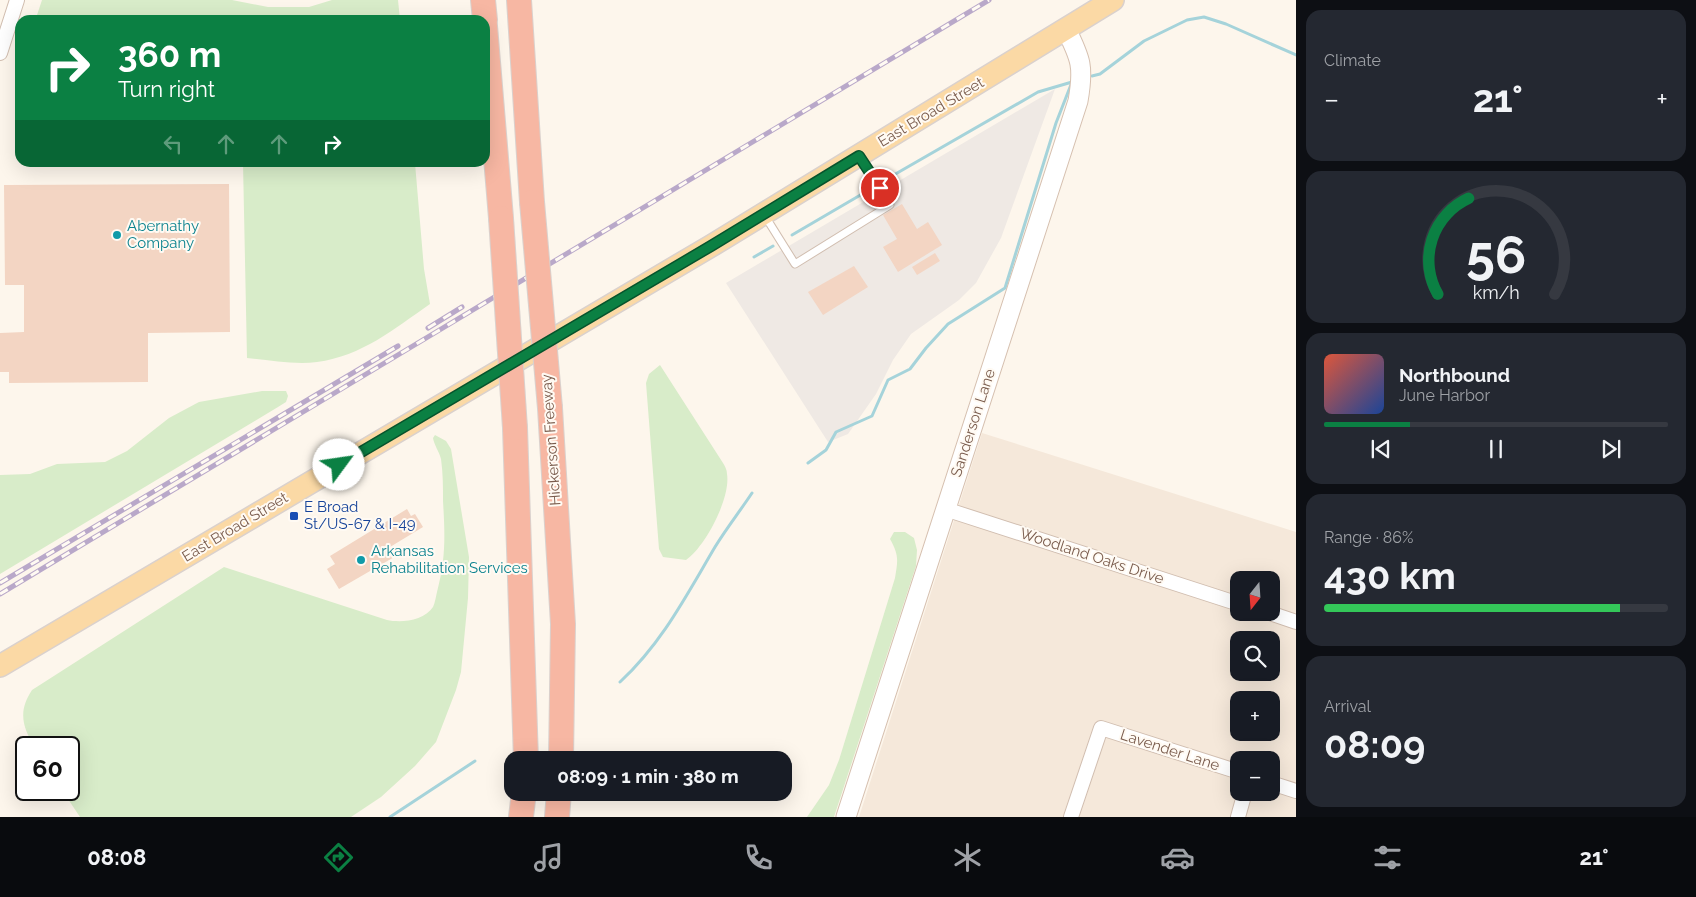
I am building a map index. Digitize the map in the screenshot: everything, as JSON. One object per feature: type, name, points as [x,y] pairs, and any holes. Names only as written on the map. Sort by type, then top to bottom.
[{"type":"highway","points":[[483,0],[484,15]]},
{"type":"highway","name":"Hickerson Freeway","points":[[520,5],[532,202],[550,408],[563,624],[561,751]]},
{"type":"highway","points":[[490,86],[515,428],[526,751]]},
{"type":"highway","points":[[521,817],[523,801]]},
{"type":"highway","points":[[557,817],[558,801]]},
{"type":"main road","name":"East Broad Street","points":[[0,666],[764,214],[1113,0]]},
{"type":"street","points":[[0,53],[17,0]]},
{"type":"street","name":"Sanderson Lane","points":[[846,817],[1078,101],[1082,77],[1078,54],[1066,29]]},
{"type":"street","name":"Woodland Oaks Drive","points":[[946,509],[1230,601]]},
{"type":"street","points":[[1280,617],[1296,622]]},
{"type":"street","name":"Lavender Lane","points":[[1071,817],[1101,728],[1230,769]]},
{"type":"street","points":[[1280,786],[1296,791]]},
{"type":"street","points":[[1238,817],[1242,801]]},
{"type":"lane","points":[[764,214],[796,264],[890,205],[859,156]]},
{"type":"shaded area","points":[[1055,89],[1001,238],[976,283],[959,300],[911,334],[893,360],[876,394],[848,434],[828,442],[726,283]]},
{"type":"shaded area","points":[[982,433],[1296,532],[1296,817],[859,817]]},
{"type":"green space","points":[[42,0],[232,0],[268,7],[309,7],[332,0],[398,0],[400,15],[37,15]]},
{"type":"green space","points":[[243,167],[415,167],[424,269],[430,304],[363,348],[333,359],[300,363],[247,358]]},
{"type":"green space","points":[[660,365],[724,464],[727,473],[725,496],[715,521],[701,544],[686,560],[663,557],[659,549],[646,383],[649,374]]},
{"type":"green space","points":[[262,391],[286,391],[288,396],[286,402],[278,407],[0,574],[0,475],[30,474],[57,464],[105,462],[127,451],[169,418],[199,402]]},
{"type":"green space","points":[[435,435],[446,441],[451,449],[469,557],[468,598],[461,672],[456,690],[436,742],[415,766],[381,797],[351,817],[80,817],[69,801],[80,801],[80,736],[29,736],[23,719],[23,712],[32,690],[224,567],[387,620],[412,620],[429,612],[433,607],[440,580],[444,546],[441,459],[433,438]]},
{"type":"green space","points":[[894,532],[905,532],[914,538],[917,550],[916,566],[834,817],[807,817],[829,785],[839,760],[895,578],[897,558],[890,539]]},
{"type":"building","name":"Abernathy Company","points":[[229,184],[230,332],[148,333],[148,382],[9,383],[9,372],[0,372],[0,333],[24,332],[24,285],[5,285],[4,185]]},
{"type":"building","points":[[902,204],[917,229],[928,222],[942,245],[898,272],[883,247],[897,239],[883,215]]},
{"type":"building","points":[[935,253],[940,261],[917,275],[912,267]]},
{"type":"building","points":[[854,266],[868,287],[823,315],[808,292]]},
{"type":"building","name":"Arkansas Rehabilitation Services","points":[[407,509],[411,516],[415,514],[423,527],[390,547],[396,556],[339,589],[327,569],[335,564],[330,556]]},
{"type":"waterway","points":[[1092,76],[1100,74],[1144,41],[1187,20],[1204,17],[1226,24],[1296,55]]},
{"type":"waterway","points":[[885,180],[1038,92],[1072,82]]},
{"type":"waterway","points":[[808,463],[826,450],[836,432],[872,416],[888,380],[910,369],[948,324],[1005,288],[1056,123],[1072,82]]},
{"type":"waterway","points":[[792,235],[869,190]]},
{"type":"waterway","points":[[754,257],[773,246]]},
{"type":"waterway","points":[[620,682],[661,635],[719,540],[752,493]]},
{"type":"waterway","points":[[390,817],[475,761]]},
{"type":"railway","points":[[0,594],[989,0]]},
{"type":"railway","points":[[428,328],[462,307]]},
{"type":"railway","points":[[0,583],[398,346]]},
{"type":"place","name":"Abernathy Company","points":[[117,235]]},
{"type":"place","name":"E Broad St/US-67 & I-49","points":[[294,516]]},
{"type":"place","name":"Arkansas Rehabilitation Services","points":[[361,560]]},
{"type":"route","points":[[339,465],[711,246],[859,156],[880,188]]}]
